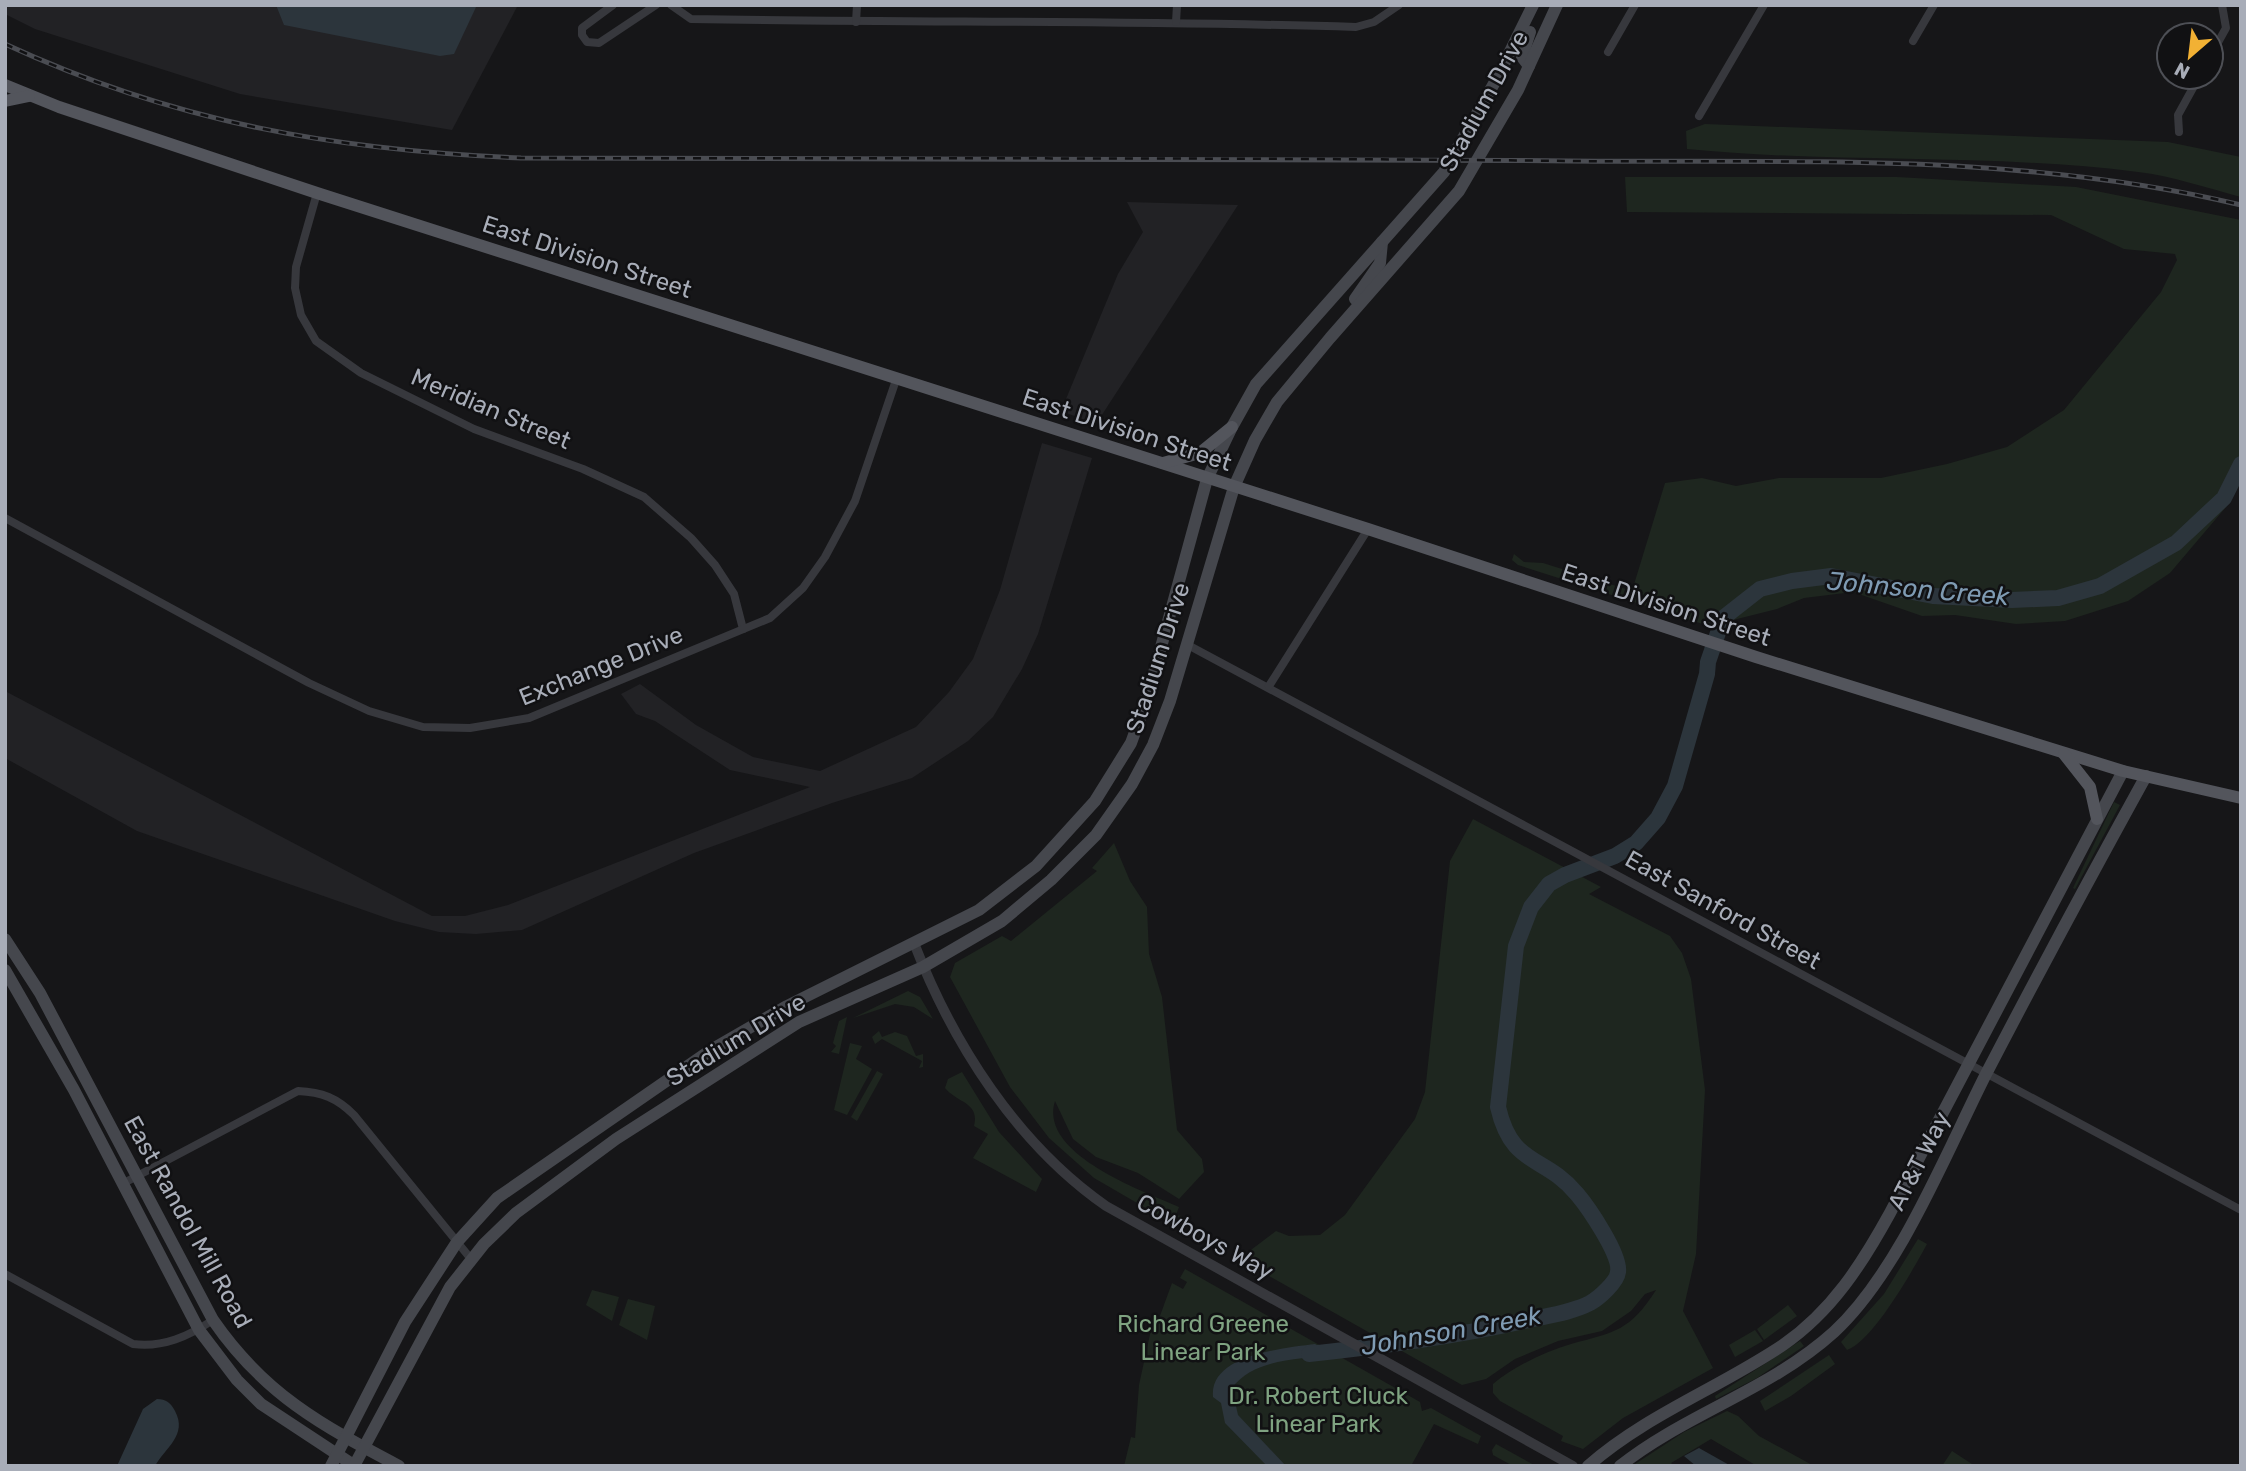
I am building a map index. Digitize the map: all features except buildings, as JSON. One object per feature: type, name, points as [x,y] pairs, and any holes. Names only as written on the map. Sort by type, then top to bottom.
[{"type":"main road","name":"Stadium Drive","points":[[333,1460],[405,1322],[457,1242],[497,1198],[711,1050],[787,1006],[970,915],[1007,891],[1036,866],[1095,801],[1131,743],[1146,702],[1207,479],[1232,427],[1256,384],[1452,159],[1519,37],[1533,5]]},
{"type":"main road","points":[[1529,66],[1522,57],[1538,5]]},
{"type":"main road","name":"Stadium Drive","points":[[354,1466],[450,1287],[471,1259],[516,1213],[616,1139],[799,1022],[923,967],[1002,921],[1051,880],[1096,835],[1153,746],[1170,701],[1234,487],[1278,402],[1342,324],[1459,191],[1529,66],[1557,5]]},
{"type":"main road","name":"East Division Street","points":[[5,85],[29,96],[317,193],[897,377],[1657,626],[2123,771],[2241,798]]},
{"type":"main road","points":[[5,102],[29,96]]},
{"type":"main road","points":[[1342,324],[1380,263],[1382,242]]},
{"type":"main road","points":[[1160,464],[1200,453],[1232,427]]},
{"type":"main road","points":[[2061,751],[2090,786],[2097,819]]},
{"type":"main road","points":[[2097,819],[2123,771]]},
{"type":"main road","name":"AT&T Way","points":[[1620,1466],[1660,1438],[1788,1369],[1851,1314],[1896,1250],[1986,1074],[2146,776]]},
{"type":"main road","points":[[1095,801],[1111,814]]},
{"type":"main road","name":"AT&T Way","points":[[1588,1466],[1629,1432],[1785,1343],[1835,1298],[1876,1240],[2097,819]]},
{"type":"main road","name":"East Randol Mill Road","points":[[5,939],[40,993],[214,1320],[259,1377],[293,1404],[399,1466]]},
{"type":"main road","name":"East Randol Mill Road","points":[[5,970],[74,1090],[199,1330],[237,1380],[261,1404],[333,1460],[354,1466]]},
{"type":"main road","points":[[606,1124],[616,1139]]},
{"type":"street","points":[[613,5],[582,28],[582,35],[587,42],[598,43],[656,5]]},
{"type":"street","points":[[671,5],[691,19],[1176,22],[1356,27],[1374,22],[1399,5]]},
{"type":"street","points":[[856,22],[857,5]]},
{"type":"street","points":[[1176,22],[1177,5]]},
{"type":"street","points":[[1608,52],[1634,5]]},
{"type":"street","points":[[1699,116],[1764,5]]},
{"type":"street","points":[[1913,41],[1934,5]]},
{"type":"street","points":[[2179,132],[2178,115],[2191,91]]},
{"type":"street","name":"Meridian Street","points":[[317,193],[296,267],[295,288],[301,315],[316,341],[361,373],[474,429],[583,469],[643,497],[691,538],[715,565],[734,594],[743,629]]},
{"type":"street","name":"Exchange Drive","points":[[5,518],[309,683],[369,711],[422,727],[470,728],[529,718],[770,618],[803,588],[825,557],[855,501],[897,377]]},
{"type":"street","points":[[1269,686],[1367,529]]},
{"type":"street","name":"East Sanford Street","points":[[1186,644],[1269,686],[2241,1210]]},
{"type":"street","name":"Cowboys Way","points":[[914,943],[923,967],[973,1059],[1017,1126],[1038,1150],[1075,1184],[1106,1206],[1573,1466]]},
{"type":"street","points":[[122,1184],[298,1091],[314,1091],[341,1102],[354,1115],[471,1259]]},
{"type":"street","points":[[5,1274],[133,1344],[149,1346],[199,1330],[214,1320]]},
{"type":"shaded area","points":[[5,5],[518,5],[452,130],[240,94],[35,29],[5,14]]},
{"type":"shaded area","points":[[276,5],[477,5],[454,54],[440,56],[284,25]]},
{"type":"shaded area","points":[[1127,202],[1238,205],[1096,424],[1061,411],[1118,274],[1143,232]]},
{"type":"shaded area","points":[[1042,443],[1092,458],[1038,634],[1022,669],[993,717],[968,741],[912,778],[832,803],[694,853],[522,930],[476,934],[439,932],[395,921],[137,831],[5,758],[5,691],[432,916],[465,916],[508,905],[810,787],[730,770],[655,721],[636,714],[621,694],[640,684],[696,725],[753,757],[820,771],[916,727],[949,692],[973,659],[1000,590]]},
{"type":"shaded area","points":[[1315,1344],[1333,1354],[1292,1359],[1265,1366],[1241,1378],[1232,1388],[1238,1415],[1286,1466],[1267,1466],[1225,1423],[1221,1403],[1213,1397],[1215,1383],[1223,1371],[1236,1362],[1269,1351]]},
{"type":"shaded area","points":[[157,1399],[168,1402],[175,1411],[179,1427],[174,1441],[155,1466],[117,1466],[143,1409]]},
{"type":"shaded area","points":[[1699,1448],[1731,1466],[1696,1466],[1684,1456]]},
{"type":"green space","points":[[1705,124],[2168,142],[2241,157],[2241,197],[2164,176],[2082,166],[1743,154],[1687,149],[1686,131]]},
{"type":"green space","points":[[1625,177],[1897,177],[2076,187],[2241,220],[2241,482],[2226,507],[2170,573],[2128,601],[2065,621],[2016,624],[1955,615],[1922,616],[1853,592],[1804,598],[1777,609],[1709,626],[1518,565],[1512,560],[1514,554],[1524,562],[1543,563],[1632,591],[1665,483],[1702,478],[1736,486],[1779,478],[1881,478],[1947,464],[2007,447],[2064,410],[2161,292],[2177,260],[2175,254],[2124,249],[2051,215],[1627,212]]},
{"type":"green space","points":[[2114,802],[2120,805],[2075,889],[2073,888]]},
{"type":"green space","points":[[1473,819],[1601,887],[1589,894],[1670,936],[1682,953],[1691,979],[1705,1090],[1696,1254],[1683,1311],[1713,1368],[1623,1418],[1583,1449],[1561,1441],[1563,1436],[1500,1401],[1493,1393],[1493,1384],[1510,1371],[1540,1355],[1620,1328],[1638,1314],[1656,1290],[1645,1294],[1631,1311],[1602,1331],[1558,1341],[1515,1359],[1486,1379],[1462,1385],[1239,1259],[1276,1231],[1289,1236],[1320,1235],[1345,1215],[1415,1119],[1425,1092],[1450,861]]},
{"type":"green space","points":[[1114,843],[1130,881],[1147,907],[1149,954],[1162,997],[1177,1130],[1202,1159],[1204,1172],[1179,1199],[1138,1173],[1096,1157],[1073,1139],[1055,1101],[1054,1120],[1062,1138],[1077,1154],[1097,1168],[1179,1207],[1176,1215],[1182,1216],[1175,1225],[1094,1178],[1049,1138],[1010,1087],[950,977],[955,963],[1002,936],[1011,941],[1097,871],[1092,868]]},
{"type":"green space","points":[[908,991],[920,997],[933,1019],[914,1007],[895,1004],[853,1018]]},
{"type":"green space","points":[[847,1017],[839,1054],[831,1052],[836,1046],[833,1043],[839,1021]]},
{"type":"green space","points":[[879,1031],[882,1037],[895,1032],[907,1036],[916,1056],[923,1054],[923,1067],[919,1068],[922,1061],[882,1039],[875,1044],[872,1037]]},
{"type":"green space","points":[[850,1043],[862,1046],[856,1059],[872,1069],[847,1115],[834,1110]]},
{"type":"green space","points":[[877,1071],[883,1074],[857,1121],[851,1117]]},
{"type":"green space","points":[[962,1072],[999,1132],[1042,1179],[1036,1192],[973,1158],[988,1134],[974,1126],[975,1118],[971,1107],[945,1088],[948,1079]]},
{"type":"green space","points":[[1918,1239],[1927,1244],[1902,1287],[1868,1333],[1847,1350],[1841,1342],[1884,1294]]},
{"type":"green space","points":[[1185,1269],[1420,1402],[1422,1411],[1431,1408],[1481,1436],[1478,1444],[1434,1424],[1411,1466],[1124,1466],[1131,1437],[1135,1438],[1139,1385],[1152,1325],[1157,1324],[1172,1283],[1183,1289],[1187,1282],[1180,1278]]},
{"type":"green space","points":[[592,1290],[619,1297],[612,1321],[586,1305]]},
{"type":"green space","points":[[628,1299],[655,1306],[647,1340],[619,1325]]},
{"type":"green space","points":[[1788,1305],[1797,1316],[1764,1340],[1757,1329]]},
{"type":"green space","points":[[1755,1330],[1763,1341],[1735,1357],[1729,1345]]},
{"type":"green space","points":[[1800,1341],[1804,1346],[1757,1378],[1716,1399],[1715,1396]]},
{"type":"green space","points":[[1829,1355],[1835,1364],[1765,1411],[1760,1401]]},
{"type":"green space","points":[[1727,1411],[1738,1416],[1759,1436],[1814,1466],[1757,1466],[1711,1439],[1671,1463],[1674,1466],[1632,1466],[1684,1432]]},
{"type":"green space","points":[[1496,1444],[1536,1466],[1513,1466],[1493,1455],[1492,1450]]},
{"type":"green space","points":[[1952,1451],[1975,1466],[1942,1466]]},
{"type":"waterway","name":"Johnson Creek","points":[[1309,1354],[1444,1336],[1558,1314],[1590,1303],[1603,1294],[1614,1280],[1618,1264],[1603,1232],[1588,1209],[1565,1181],[1520,1151],[1504,1127],[1498,1107],[1516,946],[1531,907],[1549,884],[1615,856],[1636,843],[1658,818],[1675,786],[1707,674],[1708,662],[1723,618],[1760,589],[1792,581],[1831,576],[1933,596],[2012,600],[2058,598],[2100,586],[2176,543],[2224,498],[2241,464]]},
{"type":"railway","points":[[5,44],[69,71],[194,113],[321,139],[452,154],[521,158],[1307,159],[1907,164],[2075,176],[2158,188],[2241,205]]},
{"type":"park label","name":"Richard Greene Linear Park","points":[[1203,1338]]},
{"type":"park label","name":"Dr. Robert Cluck Linear Park","points":[[1318,1410]]}]
